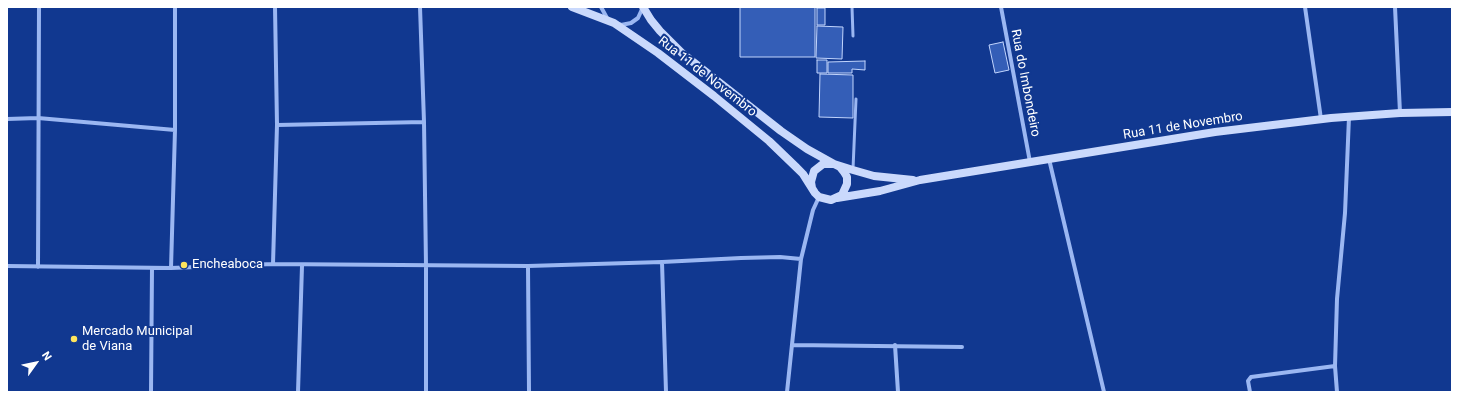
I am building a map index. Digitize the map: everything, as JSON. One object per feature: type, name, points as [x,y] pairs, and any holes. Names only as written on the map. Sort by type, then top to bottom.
[{"type":"main road","name":"Rua 11 de Novembro","points":[[572,7],[614,23],[658,53],[714,96],[769,141],[796,167],[819,197],[831,200],[842,195],[847,184],[847,177],[840,167],[807,149],[781,131],[683,54],[660,31],[643,7]]},
{"type":"main road","name":"Rua 11 de Novembro","points":[[836,198],[880,191],[920,180],[1215,132],[1321,119],[1400,113],[1452,112]]},
{"type":"main road","points":[[812,188],[811,182],[814,171],[823,164],[834,164]]},
{"type":"main road","name":"Rua 11 de Novembro","points":[[834,164],[874,176],[920,180]]},
{"type":"street","points":[[38,267],[39,7]]},
{"type":"street","points":[[171,268],[175,130],[175,7]]},
{"type":"street","points":[[273,264],[277,125],[275,7]]},
{"type":"street","points":[[420,7],[424,122],[426,392]]},
{"type":"street","points":[[602,7],[606,18],[621,25],[631,23],[638,18],[643,7]]},
{"type":"street","name":"Rua do Imbondeiro","points":[[1001,7],[1030,162]]},
{"type":"street","points":[[1305,7],[1321,119]]},
{"type":"street","points":[[1395,7],[1400,113]]},
{"type":"street","points":[[1338,392],[1335,366],[1337,299],[1345,213],[1349,117]]},
{"type":"street","points":[[7,119],[38,118],[175,130]]},
{"type":"street","points":[[277,125],[424,122]]},
{"type":"street","points":[[1049,160],[1104,392]]},
{"type":"street","points":[[787,392],[801,259],[812,210],[819,197]]},
{"type":"street","points":[[7,266],[152,268],[273,264],[302,266],[528,266],[741,258],[780,257],[801,259]]},
{"type":"street","points":[[662,262],[666,392]]},
{"type":"street","points":[[298,392],[302,266]]},
{"type":"street","points":[[528,266],[529,392]]},
{"type":"street","points":[[151,392],[152,268]]},
{"type":"street","points":[[792,345],[895,345],[962,347]]},
{"type":"street","points":[[895,345],[898,392]]},
{"type":"street","points":[[1250,392],[1248,381],[1251,377],[1335,366]]},
{"type":"lane","points":[[852,7],[853,36]]},
{"type":"lane","points":[[853,170],[856,99]]},
{"type":"building","points":[[740,7],[815,7],[815,57],[740,57]]},
{"type":"building","points":[[817,8],[825,8],[825,25],[817,25]]},
{"type":"building","points":[[817,26],[843,27],[842,59],[816,58]]},
{"type":"building","points":[[1003,42],[1009,70],[995,73],[989,45]]},
{"type":"building","points":[[817,60],[827,60],[827,73],[817,73]]},
{"type":"building","points":[[865,61],[865,70],[852,69],[852,73],[828,73],[828,62]]},
{"type":"building","points":[[820,74],[853,75],[853,118],[819,117]]},
{"type":"place","name":"Encheaboca","points":[[184,265]]},
{"type":"place","name":"Mercado Municipal de Viana","points":[[74,339]]}]
